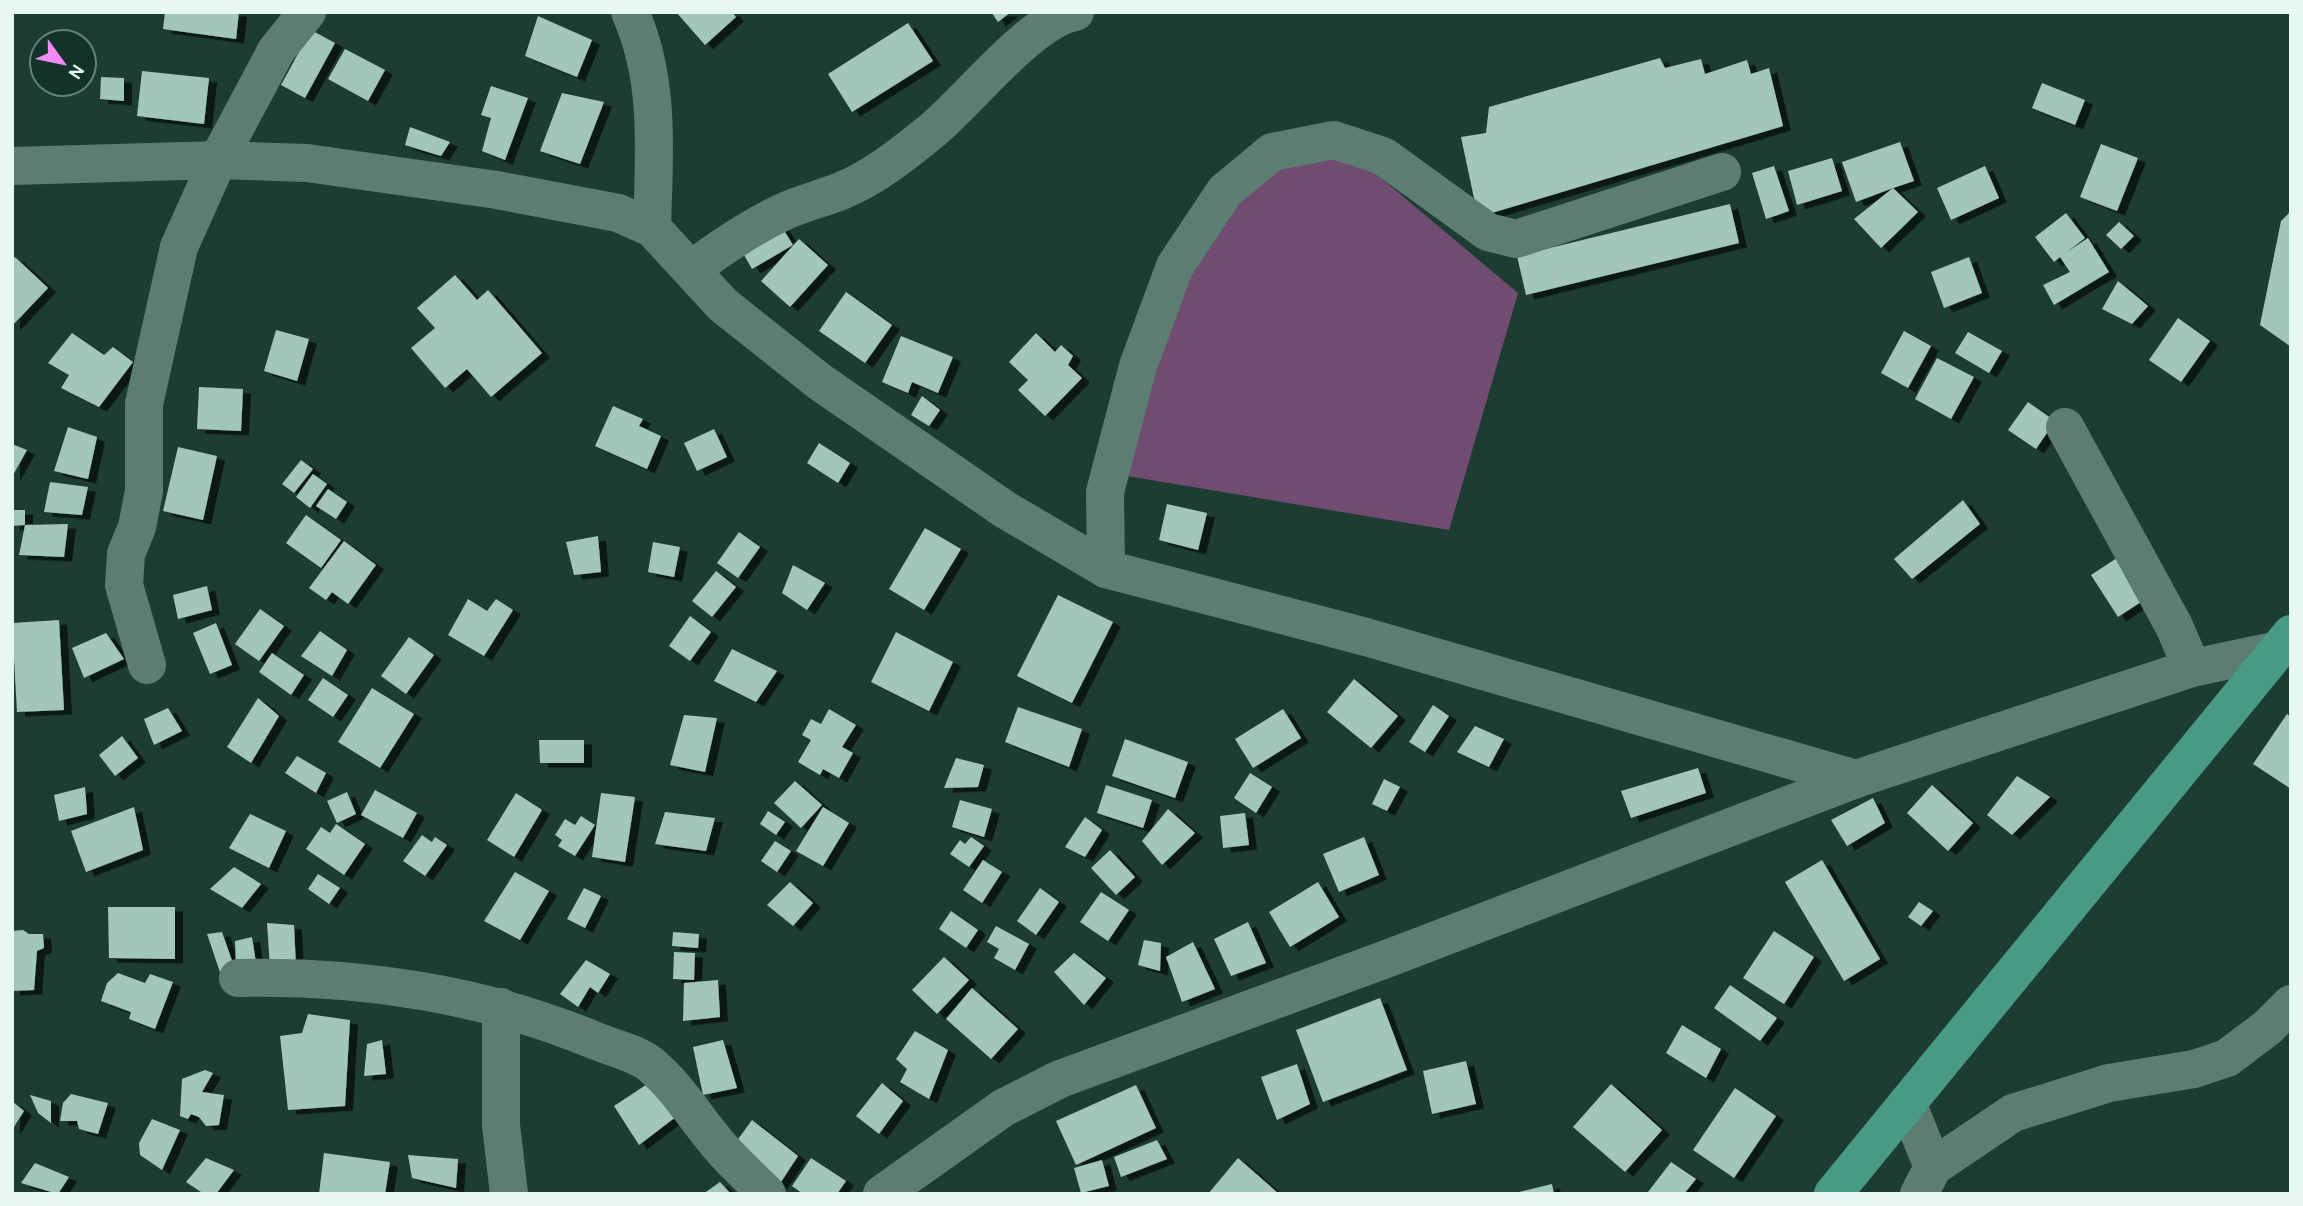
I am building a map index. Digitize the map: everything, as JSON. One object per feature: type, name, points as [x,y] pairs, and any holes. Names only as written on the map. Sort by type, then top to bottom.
[{"type":"highway","points":[[1833,1194],[2284,642]]},
{"type":"street","points":[[147,665],[124,585],[126,554],[137,527],[144,491],[144,404],[179,247],[218,160],[276,51],[307,12]]},
{"type":"street","points":[[630,12],[643,41],[655,112],[652,228]]},
{"type":"street","points":[[691,270],[729,241],[783,212],[843,190],[889,165],[932,132],[1035,33],[1061,15],[1074,12]]},
{"type":"street","points":[[1106,569],[1105,492],[1138,366],[1175,267],[1225,191],[1272,152],[1334,140],[1383,156],[1488,232],[1517,239],[1722,172]]},
{"type":"street","points":[[12,166],[218,160],[307,163],[497,190],[618,213],[652,228],[723,305],[820,382],[1004,509],[1106,569],[1366,637],[1856,779]]},
{"type":"street","points":[[2065,427],[2174,626],[2192,668]]},
{"type":"street","points":[[882,1194],[1003,1108],[1060,1079],[1402,953],[1856,779],[2192,668],[2284,642]]},
{"type":"street","points":[[239,978],[326,979],[376,984],[501,1007],[582,1035],[648,1062],[677,1090],[722,1149],[767,1194]]},
{"type":"street","points":[[1907,1103],[1926,1180],[2013,1113],[2109,1083],[2194,1069],[2227,1058],[2268,1027],[2291,1004]]},
{"type":"street","points":[[501,1007],[502,1125],[509,1194]]},
{"type":"shaded area","points":[[1349,151],[1518,293],[1449,530],[1109,473],[1188,254],[1268,157]]},
{"type":"building","points":[[165,12],[239,12],[236,39],[163,29]]},
{"type":"building","points":[[676,12],[732,12],[736,17],[705,45]]},
{"type":"building","points":[[991,12],[1011,12],[998,22]]},
{"type":"building","points":[[538,16],[592,40],[577,77],[525,56]]},
{"type":"building","points":[[908,23],[933,61],[852,112],[828,74]]},
{"type":"building","points":[[311,30],[335,43],[305,98],[281,85]]},
{"type":"building","points":[[345,49],[385,70],[368,101],[328,79]]},
{"type":"building","points":[[1660,58],[1665,68],[1701,59],[1705,74],[1747,60],[1751,74],[1769,68],[1783,126],[1478,217],[1461,137],[1486,133],[1489,107]]},
{"type":"building","points":[[142,71],[209,78],[204,124],[137,116]]},
{"type":"building","points":[[101,77],[124,78],[124,101],[100,99]]},
{"type":"building","points":[[2042,83],[2085,100],[2075,125],[2032,108]]},
{"type":"building","points":[[491,86],[528,98],[505,160],[482,151],[491,118],[481,115]]},
{"type":"building","points":[[562,93],[604,102],[580,164],[540,151]]},
{"type":"building","points":[[410,127],[450,142],[441,156],[405,145]]},
{"type":"building","points":[[1900,142],[1914,181],[1856,202],[1842,162]]},
{"type":"building","points":[[2101,144],[2138,158],[2117,211],[2080,197]]},
{"type":"building","points":[[1832,158],[1842,191],[1797,205],[1788,171]]},
{"type":"building","points":[[1774,166],[1789,211],[1766,219],[1752,173]]},
{"type":"building","points":[[1985,166],[1999,198],[1951,220],[1937,188]]},
{"type":"building","points":[[1893,188],[1918,212],[1881,248],[1854,219]]},
{"type":"building","points":[[1730,204],[1739,243],[1526,295],[1517,256]]},
{"type":"building","points":[[2291,211],[2291,347],[2260,325],[2281,221]]},
{"type":"building","points":[[2066,213],[2085,238],[2067,252],[2088,238],[2109,272],[2054,305],[2043,285],[2070,272],[2060,257],[2054,262],[2035,237]]},
{"type":"building","points":[[2119,222],[2134,236],[2121,249],[2106,235]]},
{"type":"building","points":[[780,224],[793,245],[752,269],[740,248]]},
{"type":"building","points":[[799,239],[828,265],[790,307],[761,281]]},
{"type":"building","points":[[15,257],[48,288],[12,326],[12,260]]},
{"type":"building","points":[[1969,257],[1982,293],[1944,308],[1931,272]]},
{"type":"building","points":[[455,275],[477,300],[488,290],[542,353],[491,397],[467,369],[445,388],[411,348],[435,328],[417,308]]},
{"type":"building","points":[[2118,281],[2148,306],[2132,324],[2102,309]]},
{"type":"building","points":[[846,292],[892,325],[865,363],[819,331]]},
{"type":"building","points":[[2178,318],[2210,341],[2181,382],[2149,360]]},
{"type":"building","points":[[276,330],[309,339],[297,381],[264,371]]},
{"type":"building","points":[[1904,331],[1931,346],[1908,388],[1881,373]]},
{"type":"building","points":[[1968,332],[2002,351],[1989,373],[1955,353]]},
{"type":"building","points":[[72,333],[104,355],[113,347],[133,362],[99,407],[61,388],[69,375],[48,363]]},
{"type":"building","points":[[1036,333],[1055,352],[1061,345],[1073,356],[1068,365],[1082,378],[1045,416],[1018,390],[1028,380],[1009,362]]},
{"type":"building","points":[[901,336],[953,357],[938,393],[912,382],[908,393],[882,382]]},
{"type":"building","points":[[1937,358],[1974,377],[1951,419],[1915,399]]},
{"type":"building","points":[[199,387],[243,389],[241,431],[197,429]]},
{"type":"building","points":[[922,396],[940,410],[929,426],[911,415]]},
{"type":"building","points":[[2028,402],[2055,421],[2036,449],[2008,430]]},
{"type":"building","points":[[613,406],[643,419],[639,426],[661,436],[647,469],[595,446]]},
{"type":"building","points":[[68,427],[97,437],[88,479],[54,471]]},
{"type":"building","points":[[714,429],[727,457],[697,471],[684,443]]},
{"type":"building","points":[[819,443],[850,463],[838,483],[807,463]]},
{"type":"building","points":[[12,444],[27,450],[12,477]]},
{"type":"building","points":[[178,447],[217,456],[203,520],[163,511]]},
{"type":"building","points":[[301,460],[313,469],[294,493],[282,484]]},
{"type":"building","points":[[313,474],[327,484],[310,508],[296,497]]},
{"type":"building","points":[[50,482],[88,487],[82,515],[44,512]]},
{"type":"building","points":[[328,489],[347,502],[336,519],[316,506]]},
{"type":"building","points":[[1963,500],[1980,524],[1912,579],[1894,559]]},
{"type":"building","points":[[1167,504],[1207,513],[1198,550],[1159,540]]},
{"type":"building","points":[[12,510],[25,510],[25,525],[12,526]]},
{"type":"building","points":[[306,515],[341,540],[321,568],[286,543]]},
{"type":"building","points":[[68,524],[64,557],[19,555],[25,525]]},
{"type":"building","points":[[925,528],[961,549],[924,610],[889,589]]},
{"type":"building","points":[[739,532],[760,547],[738,578],[717,563]]},
{"type":"building","points":[[598,536],[601,572],[574,575],[566,542]]},
{"type":"building","points":[[344,541],[376,565],[348,604],[332,592],[326,600],[309,588]]},
{"type":"building","points":[[653,542],[680,547],[674,577],[648,572]]},
{"type":"building","points":[[2120,556],[2147,598],[2118,617],[2091,575]]},
{"type":"building","points":[[793,565],[825,583],[807,610],[782,593]]},
{"type":"building","points":[[716,571],[736,587],[712,617],[692,601]]},
{"type":"building","points":[[207,586],[212,610],[178,619],[173,595]]},
{"type":"building","points":[[1058,595],[1113,622],[1072,703],[1017,676]]},
{"type":"building","points":[[468,599],[487,611],[496,599],[513,610],[484,656],[448,635]]},
{"type":"building","points":[[260,609],[284,626],[259,661],[235,644]]},
{"type":"building","points":[[690,616],[711,632],[690,661],[669,646]]},
{"type":"building","points":[[59,620],[64,710],[17,712],[12,623]]},
{"type":"building","points":[[216,623],[232,665],[210,674],[193,633]]},
{"type":"building","points":[[320,631],[347,650],[332,676],[301,656]]},
{"type":"building","points":[[896,632],[953,662],[929,711],[871,682]]},
{"type":"building","points":[[106,633],[124,659],[84,678],[72,648]]},
{"type":"building","points":[[409,637],[434,655],[406,694],[381,676]]},
{"type":"building","points":[[732,649],[777,671],[756,702],[714,681]]},
{"type":"building","points":[[272,653],[304,675],[291,695],[259,672]]},
{"type":"building","points":[[323,678],[348,695],[333,717],[308,700]]},
{"type":"building","points":[[1354,679],[1398,716],[1371,748],[1327,712]]},
{"type":"building","points":[[372,688],[414,714],[380,768],[338,742]]},
{"type":"building","points":[[258,698],[279,716],[251,763],[227,747]]},
{"type":"building","points":[[1433,705],[1449,716],[1425,752],[1409,742]]},
{"type":"building","points":[[1018,707],[1082,729],[1069,767],[1005,742]]},
{"type":"building","points":[[168,708],[182,731],[154,745],[144,719]]},
{"type":"building","points":[[829,709],[856,725],[842,747],[853,753],[839,778],[823,769],[820,775],[798,762],[811,740],[802,735],[811,719],[821,724]]},
{"type":"building","points":[[1283,709],[1301,738],[1253,768],[1235,739]]},
{"type":"building","points":[[2287,714],[2291,717],[2291,789],[2253,764]]},
{"type":"building","points":[[684,715],[717,718],[705,772],[670,765]]},
{"type":"building","points":[[1475,726],[1504,739],[1489,767],[1457,752]]},
{"type":"building","points":[[122,736],[138,758],[115,776],[99,755]]},
{"type":"building","points":[[1125,739],[1188,762],[1175,798],[1112,776]]},
{"type":"building","points":[[539,740],[584,740],[584,763],[540,763]]},
{"type":"building","points":[[297,756],[326,773],[316,793],[285,773]]},
{"type":"building","points":[[956,758],[984,765],[978,787],[944,788]]},
{"type":"building","points":[[1698,768],[1706,793],[1631,818],[1621,791]]},
{"type":"building","points":[[1250,773],[1272,787],[1256,813],[1234,798]]},
{"type":"building","points":[[2017,776],[2050,797],[2012,835],[1987,815]]},
{"type":"building","points":[[1384,779],[1400,787],[1387,811],[1372,804]]},
{"type":"building","points":[[795,781],[822,805],[801,828],[774,803]]},
{"type":"building","points":[[1106,785],[1152,800],[1143,828],[1097,813]]},
{"type":"building","points":[[1932,785],[1973,823],[1948,851],[1907,813]]},
{"type":"building","points":[[85,787],[87,814],[59,821],[54,795]]},
{"type":"building","points":[[375,790],[417,813],[403,838],[361,815]]},
{"type":"building","points":[[347,792],[356,814],[337,823],[327,801]]},
{"type":"building","points":[[516,793],[542,810],[514,857],[487,840]]},
{"type":"building","points":[[601,793],[635,797],[625,862],[592,857]]},
{"type":"building","points":[[1873,798],[1885,823],[1847,846],[1831,820]]},
{"type":"building","points":[[960,800],[992,809],[984,837],[952,827]]},
{"type":"building","points":[[134,807],[143,850],[86,872],[71,831]]},
{"type":"building","points":[[823,807],[849,823],[823,866],[796,851]]},
{"type":"building","points":[[1168,809],[1195,833],[1162,865],[1142,841]]},
{"type":"building","points":[[768,811],[785,822],[776,835],[760,824]]},
{"type":"building","points":[[665,812],[715,818],[706,851],[655,844]]},
{"type":"building","points":[[1245,813],[1249,845],[1223,848],[1220,816]]},
{"type":"building","points":[[250,814],[286,831],[269,868],[229,848]]},
{"type":"building","points":[[581,816],[595,825],[575,856],[558,846],[562,840],[555,835],[565,819],[575,825]]},
{"type":"building","points":[[1085,817],[1102,830],[1085,857],[1065,847]]},
{"type":"building","points":[[336,824],[365,844],[344,875],[306,849],[321,827],[330,833]]},
{"type":"building","points":[[422,835],[432,842],[435,837],[447,845],[425,876],[403,861]]},
{"type":"building","points":[[971,837],[984,846],[969,867],[950,854],[960,840],[965,844]]},
{"type":"building","points":[[1364,837],[1379,875],[1339,892],[1323,854]]},
{"type":"building","points":[[775,841],[791,851],[777,872],[761,861]]},
{"type":"building","points":[[1110,850],[1135,877],[1116,895],[1091,868]]},
{"type":"building","points":[[983,860],[1002,872],[982,903],[963,890]]},
{"type":"building","points":[[1822,860],[1880,959],[1844,981],[1785,882]]},
{"type":"building","points":[[234,867],[261,884],[242,908],[210,889]]},
{"type":"building","points":[[515,872],[549,891],[520,940],[484,921]]},
{"type":"building","points":[[318,874],[340,888],[329,904],[308,889]]},
{"type":"building","points":[[790,882],[813,903],[793,926],[767,905]]},
{"type":"building","points":[[1318,882],[1339,917],[1290,947],[1269,912]]},
{"type":"building","points":[[584,888],[601,896],[585,928],[567,919]]},
{"type":"building","points":[[1040,888],[1059,902],[1036,935],[1017,921]]},
{"type":"building","points":[[1101,892],[1129,910],[1108,941],[1080,922]]},
{"type":"building","points":[[1919,902],[1933,911],[1921,926],[1908,917]]},
{"type":"building","points":[[108,907],[175,907],[175,959],[109,958]]},
{"type":"building","points":[[951,911],[978,930],[966,948],[939,929]]},
{"type":"building","points":[[1248,922],[1266,963],[1231,976],[1214,939]]},
{"type":"building","points":[[267,923],[294,925],[296,967],[270,968]]},
{"type":"building","points":[[996,926],[1029,944],[1015,970],[994,958],[999,949],[987,942]]},
{"type":"building","points":[[23,930],[29,934],[43,934],[44,948],[37,951],[34,990],[12,991],[12,931]]},
{"type":"building","points":[[1774,931],[1814,957],[1784,1004],[1743,978]]},
{"type":"building","points":[[222,932],[238,978],[222,978],[207,934]]},
{"type":"building","points":[[673,932],[699,934],[698,948],[672,946]]},
{"type":"building","points":[[252,937],[256,963],[236,965],[235,941]]},
{"type":"building","points":[[1144,940],[1161,943],[1160,971],[1138,965]]},
{"type":"building","points":[[1193,942],[1215,989],[1182,1002],[1166,957]]},
{"type":"building","points":[[674,952],[695,953],[694,980],[673,979]]},
{"type":"building","points":[[1074,953],[1106,978],[1084,1005],[1054,972]]},
{"type":"building","points":[[944,957],[969,980],[937,1014],[912,990]]},
{"type":"building","points":[[586,960],[610,974],[598,993],[590,987],[578,1007],[560,994]]},
{"type":"building","points":[[118,973],[145,983],[150,974],[173,982],[155,1029],[129,1019],[131,1012],[101,1001],[107,983]]},
{"type":"building","points":[[718,980],[720,1017],[683,1021],[684,983]]},
{"type":"building","points":[[1730,985],[1777,1018],[1760,1041],[1714,1008]]},
{"type":"building","points":[[972,988],[1018,1029],[991,1059],[946,1019]]},
{"type":"building","points":[[1380,998],[1407,1070],[1323,1102],[1296,1030]]},
{"type":"building","points":[[308,1014],[350,1020],[345,1106],[288,1110],[280,1036],[302,1033]]},
{"type":"building","points":[[1682,1025],[1721,1049],[1706,1078],[1666,1053]]},
{"type":"building","points":[[915,1031],[948,1050],[929,1099],[900,1082],[907,1069],[896,1059]]},
{"type":"building","points":[[382,1040],[386,1074],[364,1076],[367,1044]]},
{"type":"building","points":[[723,1040],[737,1088],[703,1095],[693,1047]]},
{"type":"building","points":[[1466,1061],[1476,1104],[1432,1114],[1423,1071]]},
{"type":"building","points":[[1297,1064],[1310,1104],[1277,1120],[1261,1077]]},
{"type":"building","points":[[205,1070],[213,1073],[202,1092],[224,1095],[219,1125],[206,1126],[199,1117],[191,1114],[188,1119],[180,1116],[182,1079]]},
{"type":"building","points":[[661,1075],[681,1113],[639,1145],[614,1106]]},
{"type":"building","points":[[882,1083],[903,1101],[879,1134],[856,1116]]},
{"type":"building","points":[[1611,1084],[1662,1130],[1625,1172],[1573,1127]]},
{"type":"building","points":[[1136,1085],[1156,1128],[1076,1165],[1056,1121]]},
{"type":"building","points":[[1735,1088],[1776,1116],[1734,1178],[1693,1150]]},
{"type":"building","points":[[71,1094],[108,1103],[98,1134],[79,1129],[77,1121],[60,1121],[63,1103]]},
{"type":"building","points":[[30,1095],[51,1101],[51,1123],[38,1113]]},
{"type":"building","points":[[12,1101],[24,1111],[12,1130]]},
{"type":"building","points":[[152,1119],[180,1130],[162,1170],[140,1155],[139,1143]]},
{"type":"building","points":[[752,1120],[798,1156],[779,1185],[733,1146]]},
{"type":"building","points":[[1157,1140],[1167,1159],[1121,1177],[1114,1157]]},
{"type":"building","points":[[324,1153],[390,1162],[385,1194],[319,1194]]},
{"type":"building","points":[[408,1155],[458,1159],[456,1188],[412,1178]]},
{"type":"building","points":[[206,1158],[234,1170],[216,1194],[204,1194],[186,1182]]},
{"type":"building","points":[[811,1158],[846,1181],[837,1194],[803,1194],[792,1186]]},
{"type":"building","points":[[1238,1158],[1279,1194],[1208,1194]]},
{"type":"building","points":[[1102,1160],[1109,1186],[1081,1193],[1074,1168]]},
{"type":"building","points":[[1671,1162],[1696,1179],[1684,1194],[1648,1192]]},
{"type":"building","points":[[35,1163],[69,1177],[58,1194],[21,1183]]},
{"type":"building","points":[[720,1182],[731,1194],[703,1194]]},
{"type":"building","points":[[1552,1184],[1554,1194],[1515,1194],[1515,1193]]}]
